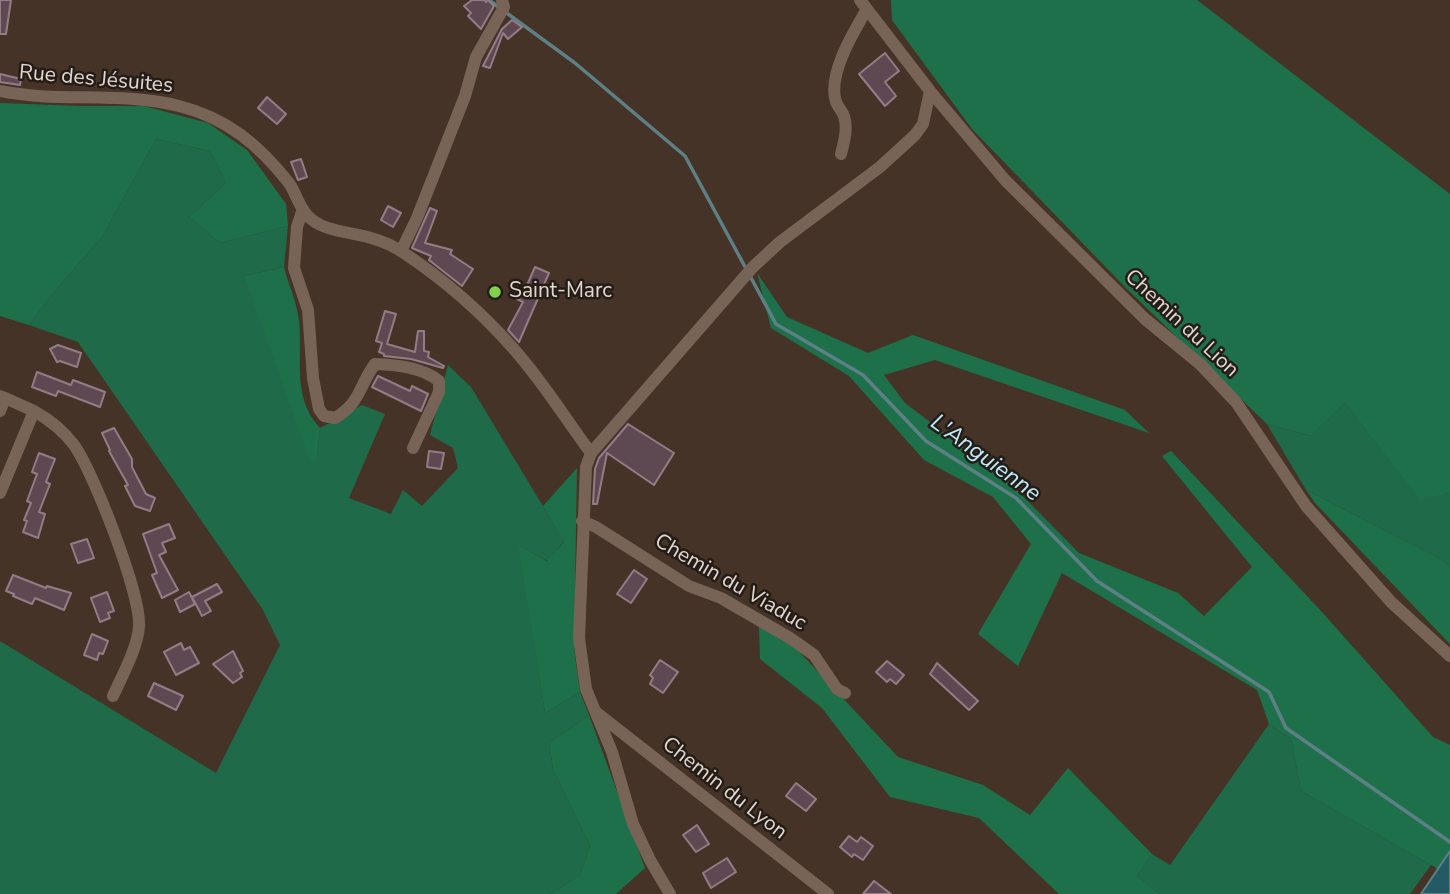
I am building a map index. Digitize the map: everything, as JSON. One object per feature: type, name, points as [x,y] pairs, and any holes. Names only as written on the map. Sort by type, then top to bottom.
[{"type":"street","name":"Chemin du Lion","points":[[864,5],[930,91],[1004,180],[1145,319],[1200,364],[1236,402],[1306,506],[1391,602],[1450,656]]},
{"type":"street","points":[[841,154],[846,125],[844,114],[835,100],[835,85],[845,48],[864,5]]},
{"type":"street","points":[[401,251],[417,218],[465,96],[476,57],[502,7]]},
{"type":"street","name":"Rue des Jésuites","points":[[0,91],[45,96],[93,95],[138,99],[179,106],[220,120],[252,141],[291,185],[306,215],[319,224],[372,238],[401,251],[433,273],[512,347],[591,453]]},
{"type":"street","points":[[670,894],[633,824],[597,713],[586,689],[580,655],[582,521],[586,467],[591,453],[749,271],[780,242],[880,167],[915,135],[923,124],[930,91]]},
{"type":"street","points":[[303,209],[297,227],[294,268],[308,310],[313,378],[319,409],[324,416],[335,418],[347,411],[355,402],[375,364],[398,365],[433,376],[439,381],[439,392],[413,448]]},
{"type":"street","points":[[0,411],[2,397],[53,421],[76,447],[84,461],[133,589],[139,628],[113,696]]},
{"type":"street","points":[[0,493],[34,411]]},
{"type":"street","name":"Chemin du Viaduc","points":[[582,521],[596,527],[689,586],[721,598],[790,638],[814,655],[837,689],[845,693]]},
{"type":"street","name":"Chemin du Lyon","points":[[597,713],[828,894]]},
{"type":"green space","points":[[891,0],[1197,0],[1450,194],[1450,493],[1420,500],[1345,403],[1311,436],[1267,424],[1127,289],[972,129],[892,20]]},
{"type":"green space","points":[[0,103],[144,106],[208,123],[247,150],[286,204],[288,226],[220,243],[189,217],[226,183],[210,151],[156,139],[102,237],[29,325],[0,316]]},
{"type":"green space","points":[[156,139],[210,151],[226,183],[189,217],[220,243],[288,226],[284,267],[244,276],[317,458],[320,428],[362,405],[385,414],[349,498],[391,514],[403,490],[422,506],[458,468],[453,448],[430,435],[448,365],[471,387],[564,541],[548,561],[519,546],[545,713],[580,692],[589,715],[549,743],[553,769],[590,846],[580,875],[551,894],[0,894],[0,641],[216,773],[280,645],[263,610],[78,342],[29,325],[102,237]]},
{"type":"green space","points":[[284,267],[298,314],[301,388],[310,415],[320,428],[317,458],[310,461],[244,276]]},
{"type":"green space","points":[[757,273],[787,317],[868,353],[913,335],[1125,410],[1149,433],[935,360],[884,375],[905,403],[1008,481],[1079,553],[1178,593],[1204,616],[1252,567],[1162,456],[1171,451],[1322,612],[1433,737],[1450,745],[1450,851],[1438,869],[1301,791],[1291,739],[1269,724],[1257,690],[1062,573],[1018,666],[978,634],[1031,544],[993,497],[924,460],[849,376],[771,328]]},
{"type":"green space","points":[[1345,403],[1420,499],[1450,493],[1450,566],[1306,490],[1267,424],[1311,436]]},
{"type":"green space","points":[[577,468],[574,649],[580,692],[545,713],[518,545],[547,561],[564,542],[543,506]]},
{"type":"green space","points":[[1306,490],[1450,566],[1450,644],[1315,503]]},
{"type":"green space","points":[[759,626],[793,645],[898,757],[983,785],[1030,815],[1068,768],[1152,854],[1137,876],[1160,894],[1059,894],[979,818],[890,797],[822,708],[760,659]]},
{"type":"green space","points":[[589,715],[645,868],[616,894],[551,894],[580,875],[590,846],[553,769],[549,743]]},
{"type":"green space","points":[[1269,724],[1291,739],[1301,791],[1431,865],[1410,894],[1160,894],[1137,876],[1152,854],[1170,865]]},
{"type":"water","points":[[1450,851],[1450,894],[1421,894]]},
{"type":"building","points":[[0,0],[11,0],[6,34],[0,34]]},
{"type":"building","points":[[472,0],[488,0],[494,6],[481,29],[468,16],[471,13],[464,6]]},
{"type":"building","points":[[512,20],[522,27],[508,39],[503,33],[490,68],[483,66],[502,29]]},
{"type":"building","points":[[885,53],[899,71],[885,82],[896,96],[885,106],[859,74]]},
{"type":"building","points":[[0,74],[21,79],[20,85],[0,82]]},
{"type":"building","points":[[267,97],[286,114],[277,124],[258,108]]},
{"type":"building","points":[[301,159],[307,177],[298,180],[291,162]]},
{"type":"building","points":[[388,206],[401,213],[393,227],[381,220]]},
{"type":"building","points":[[430,208],[437,211],[425,243],[452,250],[450,254],[473,269],[462,286],[429,260],[431,256],[412,248]]},
{"type":"building","points":[[535,267],[549,273],[519,342],[508,330],[523,302],[517,299],[521,291],[524,292]]},
{"type":"building","points":[[385,311],[396,314],[387,344],[415,352],[418,331],[424,331],[424,351],[429,352],[428,357],[444,366],[443,368],[411,359],[384,356],[379,352],[382,343],[376,341]]},
{"type":"building","points":[[58,345],[81,353],[77,367],[57,362],[50,349]]},
{"type":"building","points":[[37,372],[71,385],[73,380],[105,392],[100,407],[58,391],[56,396],[32,387]]},
{"type":"building","points":[[378,376],[410,391],[412,386],[428,394],[421,411],[372,387]]},
{"type":"building","points":[[628,424],[674,453],[654,485],[607,453],[597,504],[593,504],[595,469],[599,458]]},
{"type":"building","points":[[114,428],[132,459],[132,467],[146,494],[155,498],[150,511],[135,506],[125,486],[128,485],[109,451],[102,433]]},
{"type":"building","points":[[429,451],[444,453],[441,469],[427,467]]},
{"type":"building","points":[[39,453],[55,459],[46,482],[50,484],[39,512],[45,514],[38,538],[23,532],[27,521],[24,520],[31,503],[27,501],[37,474],[32,472]]},
{"type":"building","points":[[169,524],[175,538],[162,543],[166,552],[159,555],[178,590],[162,598],[152,575],[157,573],[143,534]]},
{"type":"building","points":[[87,539],[94,558],[78,563],[71,544]]},
{"type":"building","points":[[634,570],[647,579],[631,603],[617,594]]},
{"type":"building","points":[[13,575],[46,588],[47,586],[71,593],[64,610],[35,598],[32,604],[13,596],[14,594],[6,591]]},
{"type":"building","points":[[217,584],[222,592],[205,601],[211,611],[202,616],[192,597]]},
{"type":"building","points":[[107,592],[114,611],[108,613],[110,618],[100,622],[91,598]]},
{"type":"building","points":[[189,592],[195,604],[180,612],[175,600]]},
{"type":"building","points":[[92,634],[108,641],[103,654],[99,653],[97,660],[84,655]]},
{"type":"building","points":[[181,643],[184,650],[190,647],[199,663],[176,675],[164,652]]},
{"type":"building","points":[[233,651],[243,671],[240,673],[242,677],[233,683],[213,664]]},
{"type":"building","points":[[660,660],[678,672],[663,693],[650,684],[653,678],[650,675]]},
{"type":"building","points":[[887,661],[904,675],[896,684],[890,679],[887,682],[876,672]]},
{"type":"building","points":[[937,663],[978,701],[969,710],[930,674]]},
{"type":"building","points":[[154,683],[183,696],[176,710],[148,696]]},
{"type":"building","points":[[796,783],[816,799],[806,811],[786,796]]},
{"type":"building","points":[[697,825],[709,844],[696,852],[683,835]]},
{"type":"building","points":[[849,836],[857,842],[861,837],[873,846],[863,860],[854,854],[852,857],[840,847]]},
{"type":"building","points":[[727,858],[736,872],[711,888],[703,873]]},
{"type":"building","points":[[874,881],[891,894],[863,894]]},
{"type":"waterway","name":"L'Anguienne","points":[[489,0],[575,63],[685,156],[776,324],[863,375],[926,441],[1016,498],[1097,581],[1269,692],[1286,728],[1450,842]]},
{"type":"place","name":"Saint-Marc","points":[[495,292]]}]
